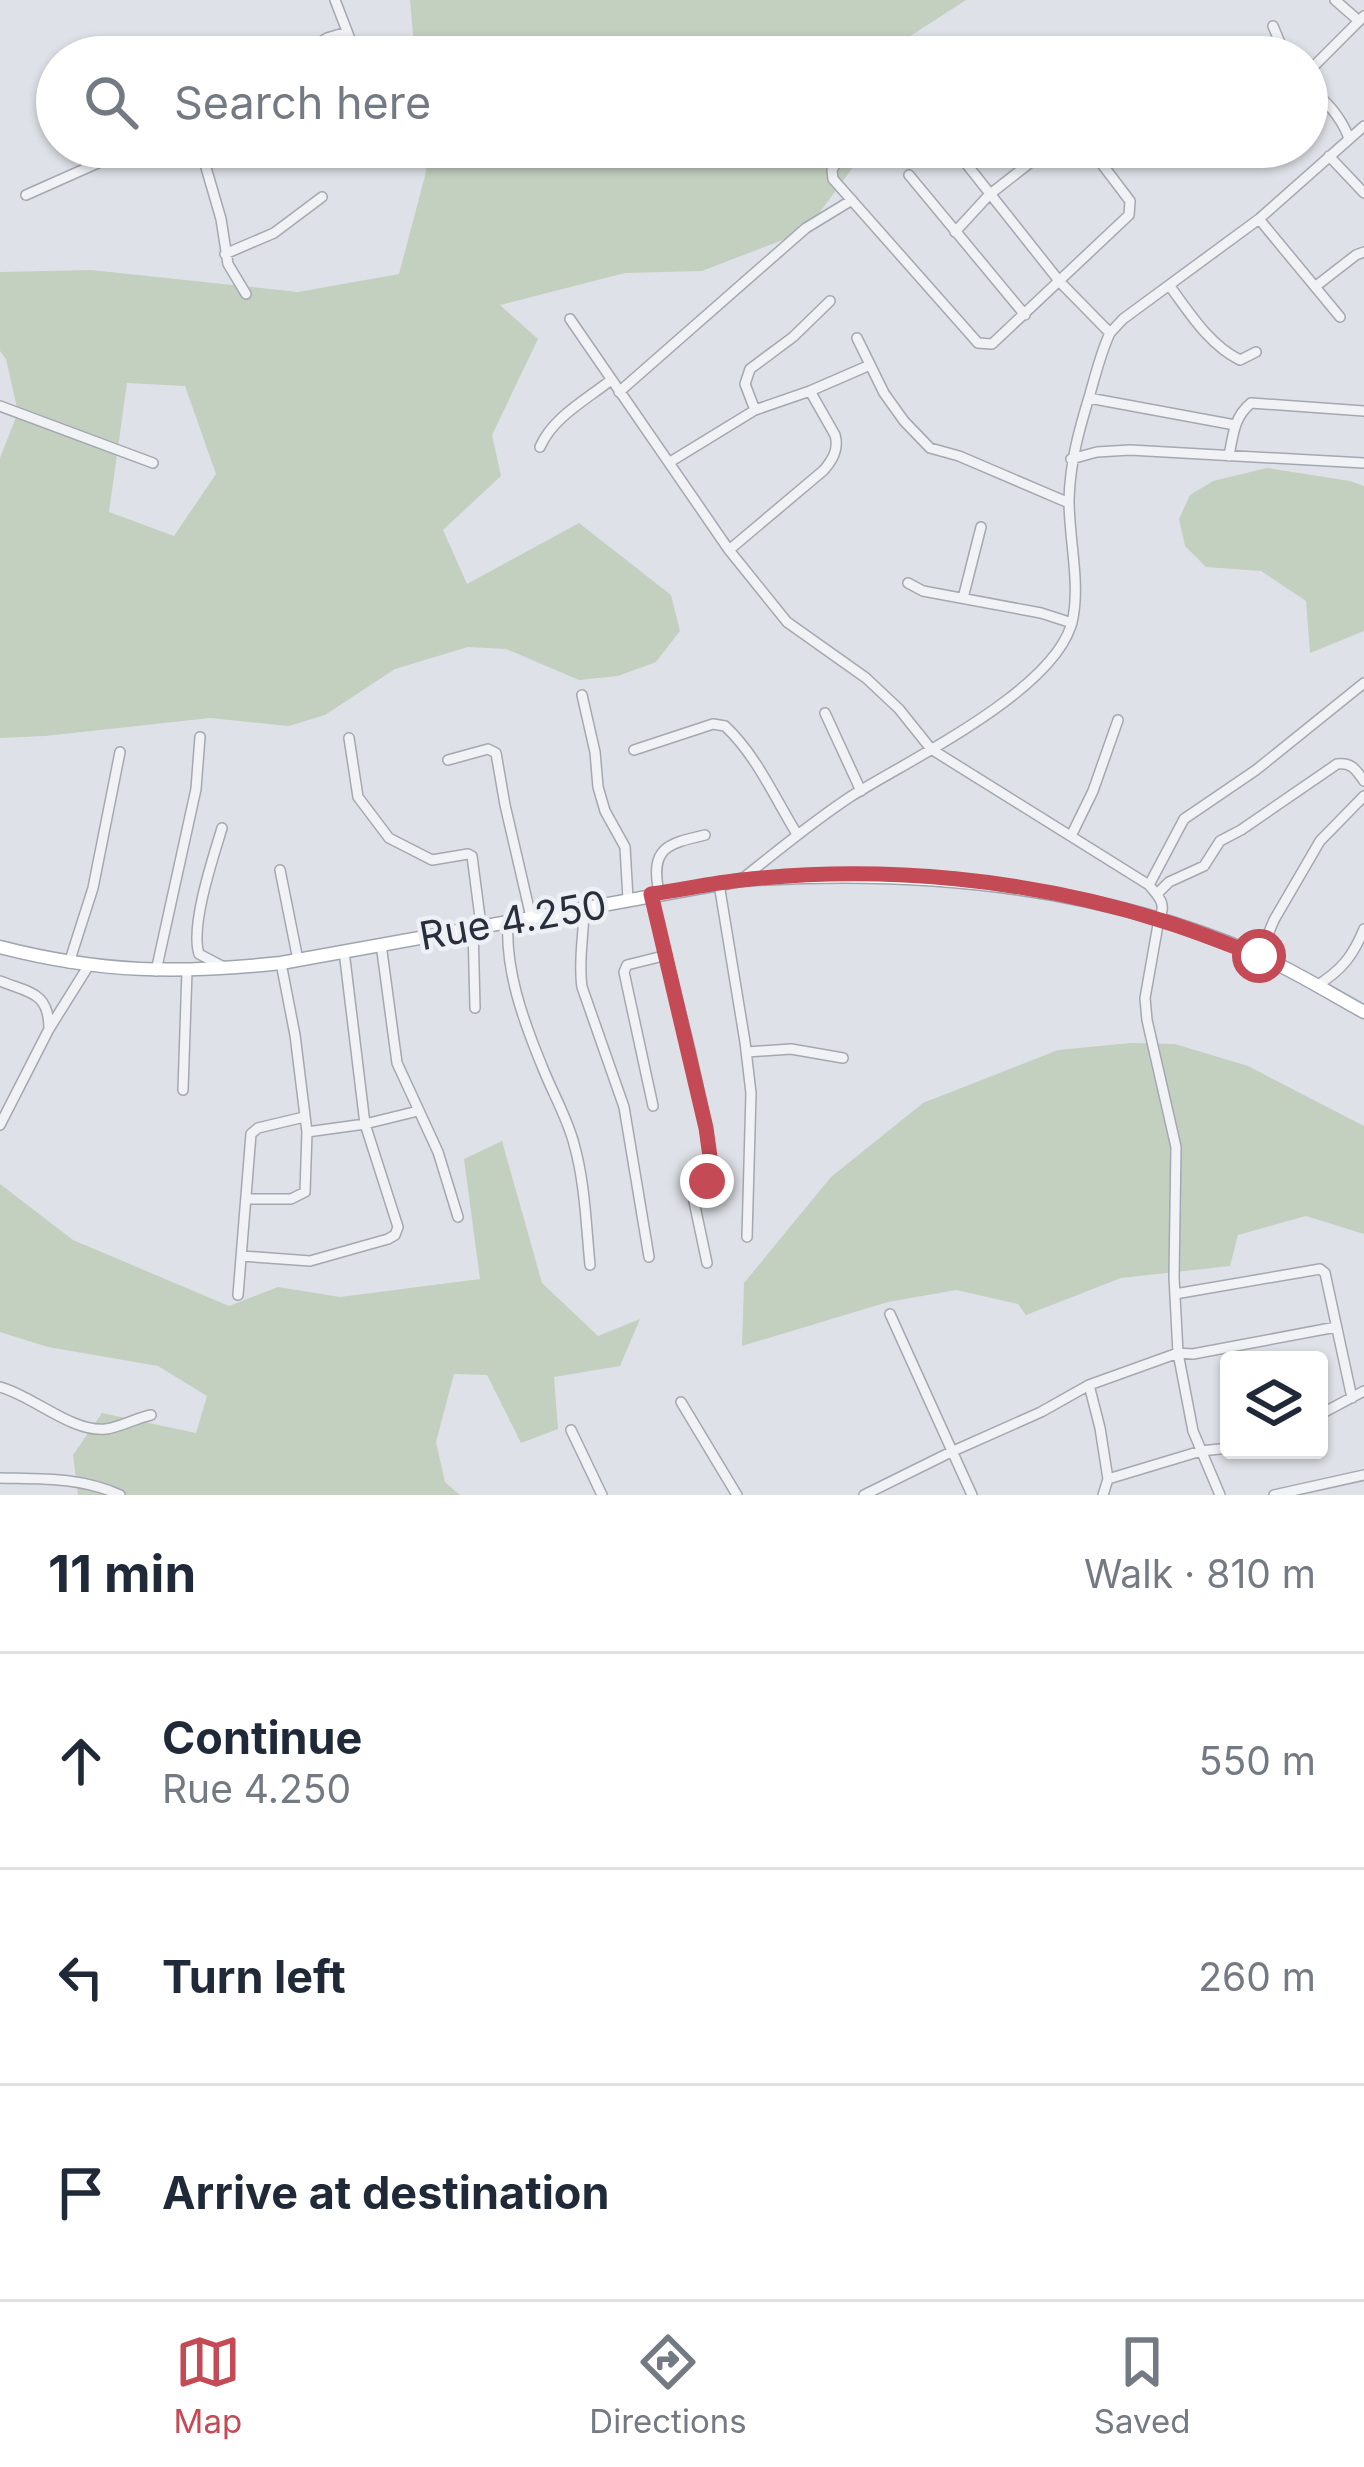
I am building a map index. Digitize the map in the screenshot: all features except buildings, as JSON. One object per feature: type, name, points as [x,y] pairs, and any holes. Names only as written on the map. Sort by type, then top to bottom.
[{"type":"main road","name":"Rue 4.250","points":[[0,947],[69,963],[187,971],[281,963],[741,880],[817,875],[934,878],[1051,892],[1159,919],[1259,956],[1364,1012]]},
{"type":"street","points":[[335,0],[349,36]]},
{"type":"street","points":[[1328,52],[1361,18],[1335,0]]},
{"type":"street","points":[[1273,26],[1277,36]]},
{"type":"street","points":[[334,36],[347,32]]},
{"type":"street","points":[[1328,104],[1349,138]]},
{"type":"street","points":[[1364,126],[1329,156],[1364,193]]},
{"type":"street","points":[[26,195],[87,168]]},
{"type":"street","points":[[206,168],[225,254],[246,294]]},
{"type":"street","points":[[835,168],[832,175],[852,200],[978,344],[992,344],[1129,215],[1130,201],[1105,168]]},
{"type":"street","points":[[969,168],[1060,282],[1110,333]]},
{"type":"street","points":[[955,232],[989,195],[1023,168]]},
{"type":"street","points":[[741,880],[797,834],[1025,687],[1062,644],[1072,623],[1071,459],[1110,333],[1259,219],[1316,168]]},
{"type":"street","points":[[909,176],[1025,315]]},
{"type":"street","points":[[225,254],[274,233],[322,197]]},
{"type":"street","points":[[619,392],[806,228],[852,200]]},
{"type":"street","points":[[1259,219],[1340,317]]},
{"type":"street","points":[[1316,286],[1364,252]]},
{"type":"street","points":[[1169,286],[1205,333],[1232,357],[1240,360],[1256,352]]},
{"type":"street","points":[[755,410],[745,384],[750,369],[830,301]]},
{"type":"street","points":[[571,319],[729,550],[787,622],[866,678],[931,749],[1153,890],[1162,902],[1145,998],[1176,1147],[1178,1353],[1185,1401],[1220,1495]]},
{"type":"street","points":[[857,338],[884,393],[934,451],[958,456],[1069,502]]},
{"type":"street","points":[[670,462],[755,410],[870,365]]},
{"type":"street","points":[[539,447],[556,422],[611,380]]},
{"type":"street","points":[[729,550],[833,458],[835,435],[810,392]]},
{"type":"street","points":[[1089,398],[1235,425]]},
{"type":"street","points":[[1229,456],[1235,425],[1251,403],[1364,411]]},
{"type":"street","points":[[0,406],[153,463]]},
{"type":"street","points":[[1071,459],[1130,450],[1364,463]]},
{"type":"street","points":[[963,598],[981,527]]},
{"type":"street","points":[[908,583],[922,591],[1072,623]]},
{"type":"street","points":[[1153,890],[1184,819],[1256,770],[1364,683]]},
{"type":"street","points":[[582,694],[598,787],[625,847],[628,899]]},
{"type":"street","points":[[825,713],[861,791]]},
{"type":"street","points":[[1071,836],[1118,720]]},
{"type":"street","points":[[634,750],[720,723],[764,774],[797,834]]},
{"type":"street","points":[[156,971],[196,789],[200,737]]},
{"type":"street","points":[[349,738],[358,797],[389,838],[432,860],[472,856],[477,926],[475,1009]]},
{"type":"street","points":[[448,760],[488,748],[496,753],[531,917]]},
{"type":"street","points":[[69,963],[93,888],[120,752]]},
{"type":"street","points":[[1153,890],[1204,866],[1227,836],[1337,764],[1359,764],[1364,781]]},
{"type":"street","points":[[1259,956],[1274,920],[1320,841],[1364,796]]},
{"type":"street","points":[[221,828],[196,943],[200,954],[227,968]]},
{"type":"street","points":[[704,835],[671,843],[663,850],[655,894],[706,1128],[712,1176],[692,1192],[707,1263]]},
{"type":"street","points":[[280,870],[298,960]]},
{"type":"street","points":[[719,884],[751,1093],[747,1237]]},
{"type":"street","points":[[584,908],[582,987],[624,1107],[649,1257]]},
{"type":"street","points":[[508,921],[507,954],[520,1006],[574,1141],[590,1265]]},
{"type":"street","points":[[1316,986],[1339,972],[1364,929]]},
{"type":"street","points":[[381,944],[397,1063],[438,1152],[458,1217]]},
{"type":"street","points":[[242,1256],[310,1261],[361,1249],[394,1235],[398,1227],[365,1124],[344,951]]},
{"type":"street","points":[[652,1106],[624,968],[667,955]]},
{"type":"street","points":[[247,1199],[292,1199],[304,1192],[307,1132],[281,963]]},
{"type":"street","points":[[0,1125],[49,1029],[89,965]]},
{"type":"street","points":[[183,1090],[187,971]]},
{"type":"street","points":[[0,981],[36,994],[46,1003],[49,1029]]},
{"type":"street","points":[[747,1052],[791,1049],[843,1058]]},
{"type":"street","points":[[307,1132],[418,1111]]},
{"type":"street","points":[[238,1295],[251,1134],[304,1118]]},
{"type":"street","points":[[1175,1294],[1320,1269],[1325,1273],[1352,1398]]},
{"type":"street","points":[[890,1315],[971,1495]]},
{"type":"street","points":[[868,1494],[1089,1385],[1178,1353],[1336,1327]]},
{"type":"street","points":[[1089,1385],[1108,1479],[1103,1495]]},
{"type":"street","points":[[0,1387],[94,1429],[112,1428],[151,1414]]},
{"type":"street","points":[[1328,1410],[1364,1391]]},
{"type":"street","points":[[681,1402],[737,1495]]},
{"type":"street","points":[[571,1430],[602,1495]]},
{"type":"street","points":[[1108,1479],[1201,1450],[1220,1449]]},
{"type":"street","points":[[1274,1495],[1364,1475]]},
{"type":"street","points":[[0,1478],[74,1480],[121,1495]]},
{"type":"green space","points":[[410,0],[966,0],[910,36],[413,36]]},
{"type":"green space","points":[[426,168],[852,168],[806,231],[702,271],[625,273],[500,305],[538,339],[492,435],[501,476],[443,530],[467,584],[579,523],[671,595],[680,631],[656,662],[618,676],[579,680],[506,649],[468,647],[395,669],[325,715],[289,726],[210,718],[0,738],[0,458],[18,412],[0,351],[0,272],[91,270],[298,292],[399,274]],"holes":[[[127,383],[185,386],[216,474],[174,536],[109,512]]]},
{"type":"green space","points":[[1267,468],[1364,486],[1364,631],[1310,653],[1306,601],[1261,571],[1206,567],[1185,546],[1179,519],[1190,495],[1213,481]]},
{"type":"green space","points":[[1175,1044],[1248,1066],[1364,1126],[1364,1234],[1306,1216],[1238,1235],[1230,1266],[1121,1278],[1026,1315],[1018,1304],[956,1290],[888,1302],[742,1346],[744,1283],[831,1177],[923,1103],[1058,1050]]},
{"type":"green space","points":[[502,1141],[542,1283],[598,1336],[640,1319],[620,1366],[554,1377],[558,1429],[521,1443],[487,1375],[454,1374],[436,1442],[445,1482],[460,1495],[78,1495],[73,1455],[102,1413],[196,1433],[207,1396],[158,1366],[48,1347],[0,1332],[0,1184],[73,1240],[229,1306],[278,1287],[340,1297],[480,1279],[464,1159]]},
{"type":"route","points":[[707,1181],[712,1171],[706,1128],[651,894],[741,880],[817,875],[934,878],[1051,892],[1159,919],[1259,956]]}]
